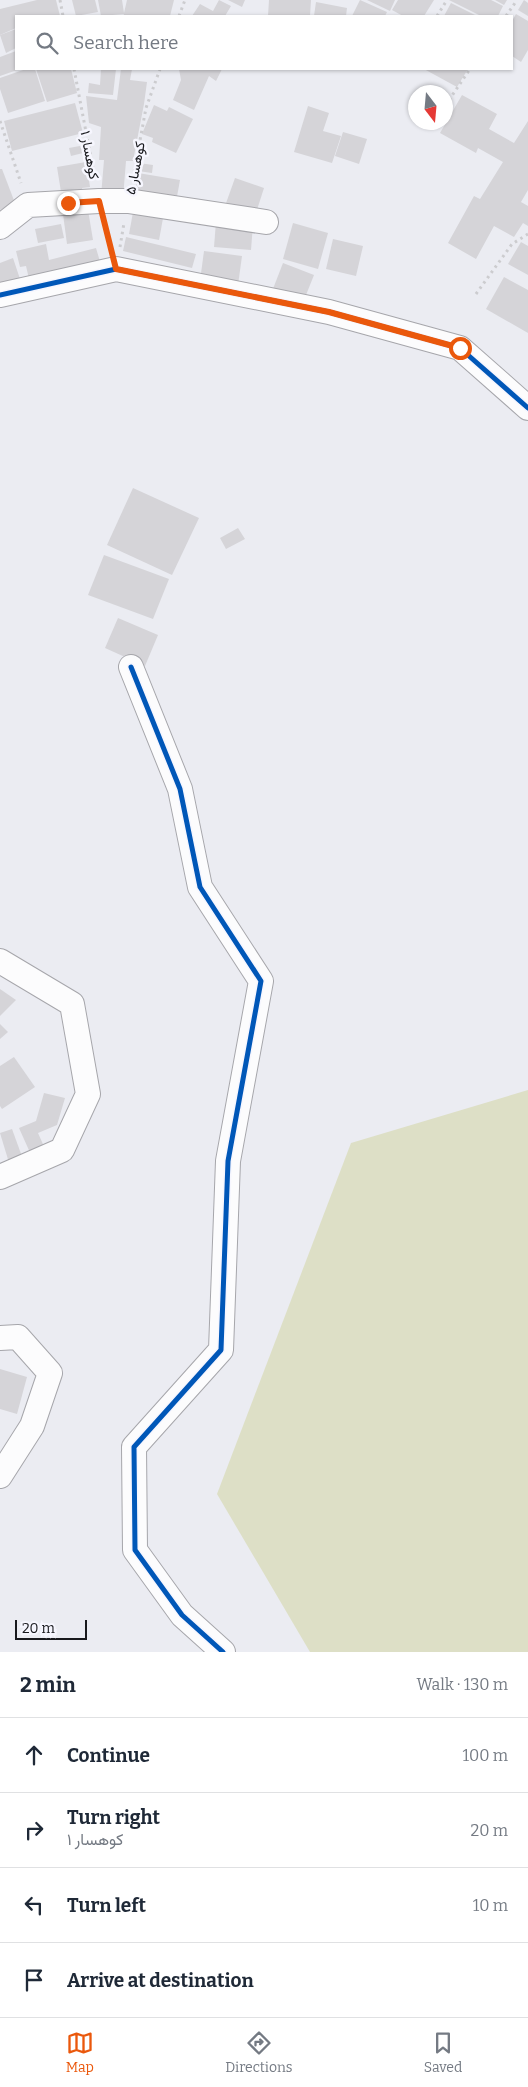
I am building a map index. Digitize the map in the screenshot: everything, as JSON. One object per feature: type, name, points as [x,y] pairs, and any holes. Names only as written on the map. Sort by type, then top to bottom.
[{"type":"street","points":[[0,227],[28,205],[99,201],[128,201],[266,222]]},
{"type":"street","points":[[0,296],[116,269],[329,312],[460,348],[528,408]]},
{"type":"street","points":[[131,667],[180,789],[200,887],[261,981],[228,1161],[220,1350],[134,1447],[135,1550],[182,1615],[223,1652]]},
{"type":"street","points":[[0,962],[72,1004],[88,1094],[62,1150],[0,1177]]},
{"type":"street","points":[[0,1338],[18,1337],[50,1373],[32,1426],[0,1476]]},
{"type":"path","points":[[60,0],[63,15]]},
{"type":"path","points":[[179,15],[185,0]]},
{"type":"path","points":[[438,15],[447,0]]},
{"type":"path","points":[[507,15],[517,0]]},
{"type":"path","points":[[453,95],[469,70]]},
{"type":"path","points":[[0,121],[28,205]]},
{"type":"path","points":[[476,294],[512,244],[528,234]]},
{"type":"green space","points":[[528,1090],[528,1652],[310,1652],[217,1494],[351,1143]]},
{"type":"building","points":[[37,0],[56,0],[60,15],[15,15],[15,28],[0,35],[0,9]]},
{"type":"building","points":[[72,0],[95,0],[98,12],[76,15]]},
{"type":"building","points":[[98,0],[122,0],[124,13],[127,0],[174,0],[170,15],[101,15]]},
{"type":"building","points":[[219,0],[231,6],[226,15],[193,15],[200,4],[213,11]]},
{"type":"building","points":[[228,0],[245,0],[242,7]]},
{"type":"building","points":[[269,0],[311,0],[310,15],[268,15]]},
{"type":"building","points":[[360,0],[387,12],[386,15],[352,15]]},
{"type":"building","points":[[367,0],[395,0],[390,11]]},
{"type":"building","points":[[398,0],[434,0],[425,15],[401,15],[392,10]]},
{"type":"building","points":[[449,0],[491,0],[503,6],[498,15],[479,15]]},
{"type":"building","points":[[495,0],[507,0],[504,5]]},
{"type":"building","points":[[524,0],[528,3],[528,16],[518,10]]},
{"type":"building","points":[[316,2],[347,8],[346,15],[314,15]]},
{"type":"building","points":[[451,3],[475,15],[445,15]]},
{"type":"building","points":[[516,14],[528,21],[528,50],[521,62],[513,57],[513,19]]},
{"type":"building","points":[[15,29],[15,48],[6,53],[0,35]]},
{"type":"building","points":[[15,51],[15,70],[17,70],[0,76],[0,57]]},
{"type":"building","points":[[23,70],[35,70],[45,101],[8,113],[0,89],[0,78]]},
{"type":"building","points":[[36,70],[71,70],[77,93],[47,102]]},
{"type":"building","points":[[101,70],[116,70],[113,95],[88,93],[89,83],[100,85]]},
{"type":"building","points":[[121,70],[132,70],[130,80],[147,82],[133,161],[126,161],[123,198],[101,196],[104,160],[99,160],[101,127],[89,123],[86,96],[117,100]]},
{"type":"building","points":[[179,70],[222,70],[216,81],[209,76],[194,110],[173,100],[181,80]]},
{"type":"building","points":[[426,70],[467,70],[457,87]]},
{"type":"building","points":[[462,95],[497,114],[489,129],[514,143],[528,121],[528,190],[521,202],[528,206],[528,226],[523,223],[514,237],[494,226],[476,259],[448,243],[474,196],[480,199],[503,162],[478,148],[476,153],[440,133],[442,130],[453,130],[453,111]]},
{"type":"building","points":[[75,103],[83,133],[12,151],[4,121]]},
{"type":"building","points":[[154,105],[167,111],[169,107],[193,119],[176,153],[152,142],[153,138],[142,134]]},
{"type":"building","points":[[308,106],[329,113],[323,131],[341,136],[332,163],[294,152]]},
{"type":"building","points":[[343,132],[367,139],[359,164],[335,156]]},
{"type":"building","points":[[85,145],[87,152],[71,156],[69,148]]},
{"type":"building","points":[[86,162],[90,187],[82,188],[83,194],[61,192],[57,167]]},
{"type":"building","points":[[139,163],[153,165],[152,173],[138,171]]},
{"type":"building","points":[[0,169],[2,169],[15,203],[0,210]]},
{"type":"building","points":[[138,173],[180,180],[176,202],[135,195]]},
{"type":"building","points":[[235,178],[264,188],[255,216],[225,206]]},
{"type":"building","points":[[134,207],[164,213],[159,240],[129,234]]},
{"type":"building","points":[[88,210],[93,240],[67,244],[63,214]]},
{"type":"building","points":[[216,222],[253,224],[251,250],[214,247]]},
{"type":"building","points":[[293,223],[328,233],[318,269],[283,259]]},
{"type":"building","points":[[61,224],[64,238],[38,243],[35,229]]},
{"type":"building","points":[[126,237],[196,254],[192,268],[123,251]]},
{"type":"building","points":[[333,239],[363,246],[356,276],[326,269]]},
{"type":"building","points":[[521,242],[528,246],[528,275],[508,264]]},
{"type":"building","points":[[46,244],[49,260],[96,248],[101,265],[30,283],[26,266],[20,267],[16,251]]},
{"type":"building","points":[[204,251],[242,256],[238,285],[200,281]]},
{"type":"building","points":[[13,258],[21,282],[0,289],[0,263]]},
{"type":"building","points":[[283,263],[314,275],[302,305],[271,294]]},
{"type":"building","points":[[504,277],[528,290],[528,333],[486,309]]},
{"type":"building","points":[[133,488],[199,518],[172,575],[107,545]]},
{"type":"building","points":[[238,528],[245,539],[226,549],[220,538]]},
{"type":"building","points":[[104,555],[169,579],[153,619],[88,595]]},
{"type":"building","points":[[118,618],[158,635],[145,666],[105,648]]},
{"type":"building","points":[[0,989],[16,1000],[0,1016]]},
{"type":"building","points":[[0,1024],[8,1032],[0,1039]]},
{"type":"building","points":[[14,1057],[35,1087],[2,1109],[0,1106],[0,1066]]},
{"type":"building","points":[[44,1093],[65,1098],[57,1125],[38,1133],[46,1151],[32,1157],[19,1128],[36,1121]]},
{"type":"building","points":[[12,1129],[24,1162],[10,1166],[0,1133]]},
{"type":"building","points":[[0,1369],[27,1377],[17,1414],[0,1409]]},
{"type":"cycle path","points":[[0,295],[116,269],[329,312],[460,348],[528,408]]},
{"type":"cycle path","points":[[131,667],[180,789],[200,887],[261,981],[228,1161],[221,1350],[134,1447],[135,1550],[182,1615],[223,1652]]},
{"type":"route","points":[[68,203],[99,201],[116,269],[329,312],[460,348]]}]
